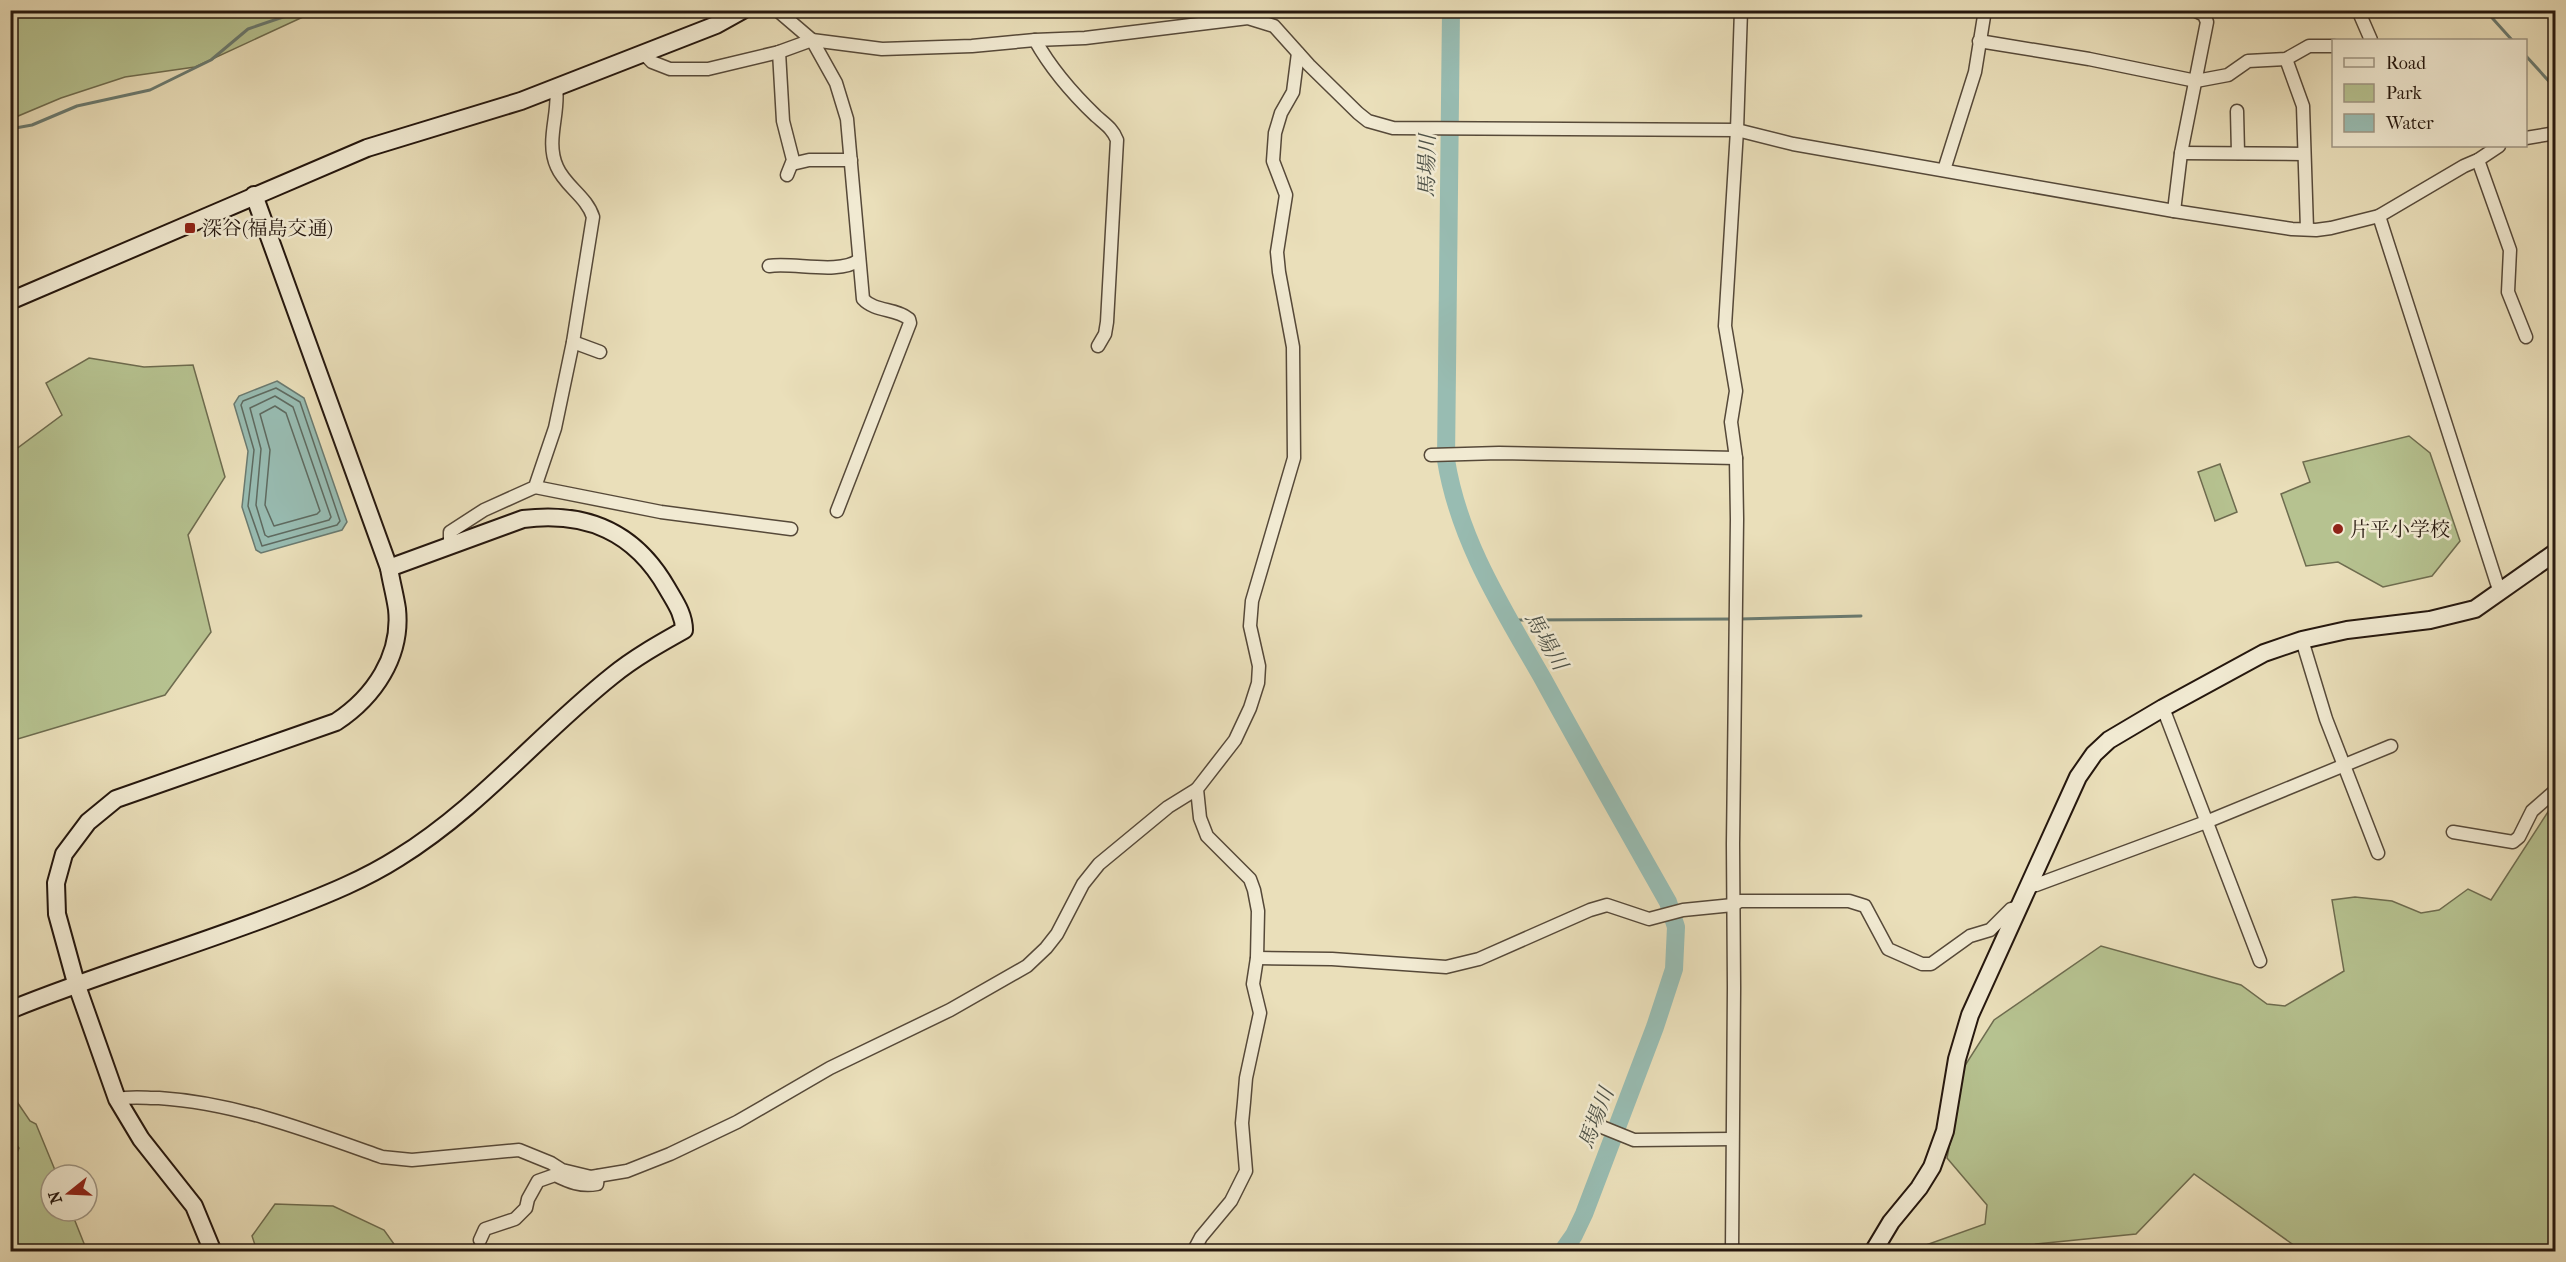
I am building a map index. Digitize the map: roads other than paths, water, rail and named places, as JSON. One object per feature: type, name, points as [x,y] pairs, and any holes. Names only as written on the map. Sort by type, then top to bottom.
[{"type":"street","points":[[10,301],[367,148],[521,100],[716,25],[743,10]]},
{"type":"street","points":[[777,10],[812,40],[841,96],[847,119],[863,299],[872,306],[901,313],[909,319],[910,323],[837,511]]},
{"type":"street","points":[[1731,1251],[1736,458],[1731,422],[1736,380],[1725,326],[1737,130],[1741,10]]},
{"type":"street","points":[[1944,170],[1975,72],[1984,10]]},
{"type":"street","points":[[2174,211],[2181,153],[2208,14],[2194,10]]},
{"type":"street","points":[[2358,10],[2371,39]]},
{"type":"street","points":[[643,53],[652,62],[670,69],[681,70],[720,67],[779,52],[812,40],[882,49],[972,46],[1085,38],[1238,18],[1271,18],[1298,53],[1368,121],[1393,128],[1737,130],[1793,144],[2174,211],[2307,230],[2331,228],[2379,216],[2498,147]]},
{"type":"street","points":[[1035,40],[1062,78],[1096,117],[1113,130],[1118,140],[1107,322],[1105,334],[1098,346]]},
{"type":"street","points":[[1979,41],[2090,59],[2196,81],[2228,75],[2248,61],[2286,59],[2309,46],[2332,46]]},
{"type":"street","points":[[779,52],[783,121],[791,147],[790,169],[809,160],[851,160]]},
{"type":"street","points":[[117,1099],[134,1097],[188,1100],[241,1111],[382,1156],[412,1160],[519,1150],[580,1176],[598,1176],[627,1171],[712,1135],[830,1068],[950,1010],[1027,966],[1057,934],[1083,884],[1099,864],[1168,807],[1197,789],[1235,740],[1250,708],[1258,683],[1259,666],[1250,626],[1252,601],[1294,458],[1293,347],[1277,252],[1286,195],[1273,161],[1275,133],[1281,113],[1293,93],[1298,53]]},
{"type":"street","points":[[2286,59],[2303,106],[2307,230]]},
{"type":"street","points":[[535,487],[555,428],[573,342],[593,217],[586,203],[570,187],[556,167],[552,148],[558,102],[556,87]]},
{"type":"street","points":[[2237,111],[2238,153]]},
{"type":"street","points":[[2527,138],[2556,133]]},
{"type":"street","points":[[2181,153],[2304,154]]},
{"type":"street","points":[[2478,160],[2510,250],[2508,292],[2526,337]]},
{"type":"street","points":[[213,1251],[194,1206],[141,1139],[117,1099],[76,983],[57,914],[56,883],[64,854],[88,822],[116,799],[336,722],[355,710],[373,691],[393,654],[397,611],[389,568],[254,195]]},
{"type":"street","points":[[2379,216],[2500,593]]},
{"type":"street","points":[[769,266],[839,267],[854,264],[859,260]]},
{"type":"street","points":[[573,342],[600,352]]},
{"type":"street","points":[[1431,455],[1499,453],[1736,458]]},
{"type":"street","points":[[450,544],[450,532],[484,510],[535,487],[661,512],[792,529]]},
{"type":"street","points":[[10,1010],[76,983],[252,924],[342,888],[397,859],[453,822],[612,676],[658,644],[684,630],[684,617],[656,569],[634,546],[608,529],[579,519],[543,517],[523,519],[389,568]]},
{"type":"street","points":[[1873,1251],[1891,1222],[1919,1188],[1932,1167],[1945,1131],[1962,1036],[1970,1015],[2078,777],[2094,754],[2109,740],[2264,653],[2302,640],[2347,630],[2456,615],[2475,609],[2556,552]]},
{"type":"street","points":[[2302,640],[2343,766],[2378,854]]},
{"type":"street","points":[[2163,708],[2260,961]]},
{"type":"street","points":[[2027,886],[2036,885],[2206,822],[2391,746]]},
{"type":"street","points":[[1193,1251],[1206,1230],[1231,1201],[1246,1172],[1242,1123],[1246,1078],[1259,1021],[1259,1006],[1253,984],[1257,958],[1258,911],[1254,890],[1250,879],[1207,836],[1200,818],[1197,789]]},
{"type":"street","points":[[2453,832],[2513,842],[2519,837],[2532,811],[2556,790]]},
{"type":"street","points":[[1257,958],[1332,959],[1446,967],[1479,959],[1599,906],[1607,905],[1641,918],[1659,917],[1683,910],[1733,905],[1740,901],[1857,902],[1865,906],[1888,949],[1922,964],[1931,964],[1970,936],[1990,930],[2011,909],[2019,907]]},
{"type":"street","points":[[1592,1123],[1634,1140],[1732,1139]]},
{"type":"street","points":[[480,1240],[485,1229],[511,1221],[522,1214],[538,1181],[555,1175],[572,1183],[590,1185],[597,1184],[598,1176]]},
{"type":"water","points":[[277,381],[304,398],[347,522],[342,530],[261,553],[256,550],[242,507],[248,451],[234,404],[239,396]]},
{"type":"waterway","points":[[10,129],[32,125],[77,106],[150,90],[211,60],[248,29],[283,17],[322,10]]},
{"type":"waterway","name":"馬場川","points":[[1451,10],[1446,460],[1452,490],[1461,519],[1484,574],[1668,902],[1676,927],[1674,969],[1655,1027],[1584,1214],[1574,1235],[1562,1252]]},
{"type":"waterway","points":[[2485,10],[2511,39]]},
{"type":"waterway","points":[[2527,57],[2556,89]]},
{"type":"waterway","points":[[1740,619],[1861,616]]},
{"type":"waterway","points":[[1508,620],[1734,619]]},
{"type":"place","name":"深谷(福島交通)","points":[[190,228]]},
{"type":"place","name":"片平小学校","points":[[2338,529]]}]
